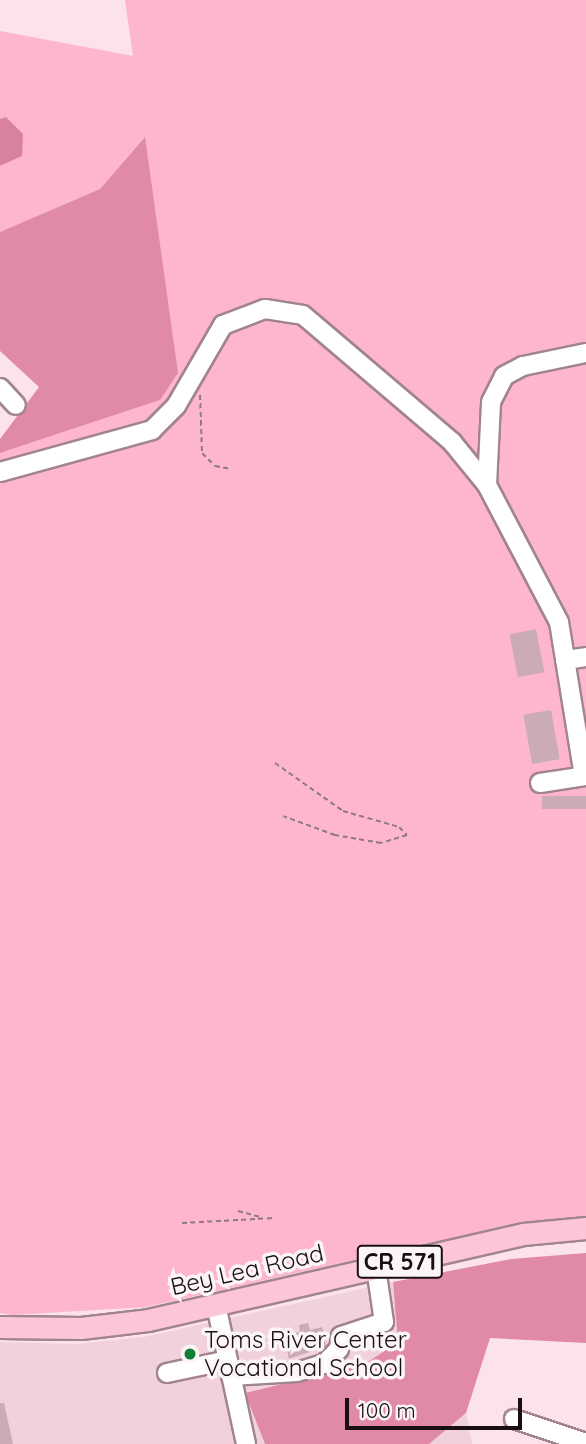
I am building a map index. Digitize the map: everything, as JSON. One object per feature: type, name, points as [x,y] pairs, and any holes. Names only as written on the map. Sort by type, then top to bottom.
[{"type":"main road","name":"Bey Lea Road","points":[[0,1327],[81,1328],[216,1304],[523,1234],[586,1228]]},
{"type":"street","points":[[0,472],[152,430],[176,406],[194,370],[223,325],[235,318],[265,309],[303,315],[352,352],[463,457],[487,485],[559,622],[582,739],[585,776],[540,783]]},
{"type":"street","points":[[487,485],[485,449],[491,402],[504,376],[523,366],[586,353]]},
{"type":"street","points":[[0,388],[16,405]]},
{"type":"street","points":[[463,457],[485,449]]},
{"type":"street","points":[[565,660],[586,657]]},
{"type":"street","points":[[167,1373],[230,1368],[297,1373],[324,1364],[339,1349],[341,1336],[384,1322],[376,1268]]},
{"type":"street","points":[[216,1304],[246,1444]]},
{"type":"street","points":[[514,1419],[586,1443]]},
{"type":"path","points":[[194,370],[204,422],[202,453],[215,466],[232,469]]},
{"type":"path","points":[[275,763],[343,811],[399,827],[407,835],[392,843],[369,841],[284,816]]},
{"type":"path","points":[[239,1211],[265,1218]]},
{"type":"path","points":[[182,1223],[275,1218]]},
{"type":"shaded area","points":[[125,0],[586,0],[586,1218],[438,1241],[146,1307],[13,1315],[0,1313],[0,453],[160,400],[144,138],[100,189],[0,232],[0,166],[22,156],[6,117],[0,119],[0,31],[133,56]]},
{"type":"shaded area","points":[[6,117],[23,134],[22,156],[0,166],[0,119]]},
{"type":"shaded area","points":[[145,137],[178,373],[160,400],[0,453],[0,439],[39,387],[0,351],[0,232],[100,189]]},
{"type":"shaded area","points":[[586,1253],[586,1343],[490,1338],[466,1413],[429,1444],[265,1444],[245,1393],[365,1364],[398,1342],[393,1282],[511,1259]]},
{"type":"shaded area","name":"Toms River Center Vocational School","points":[[393,1282],[399,1341],[365,1364],[246,1392],[265,1444],[0,1444],[0,1342],[76,1344],[144,1337]]},
{"type":"shaded area","points":[[466,1413],[472,1444],[429,1444]]},
{"type":"building","points":[[536,629],[544,672],[518,677],[509,634]]},
{"type":"building","points":[[551,710],[560,759],[532,764],[523,715]]},
{"type":"building","points":[[542,796],[586,796],[586,809],[542,809]]},
{"type":"building","points":[[308,1323],[310,1330],[322,1327],[326,1346],[289,1359],[284,1336],[300,1332],[299,1325]]},
{"type":"building","points":[[0,1403],[4,1403],[13,1444],[0,1444]]},
{"type":"place","name":"Toms River Center Vocational School","points":[[190,1354]]}]
